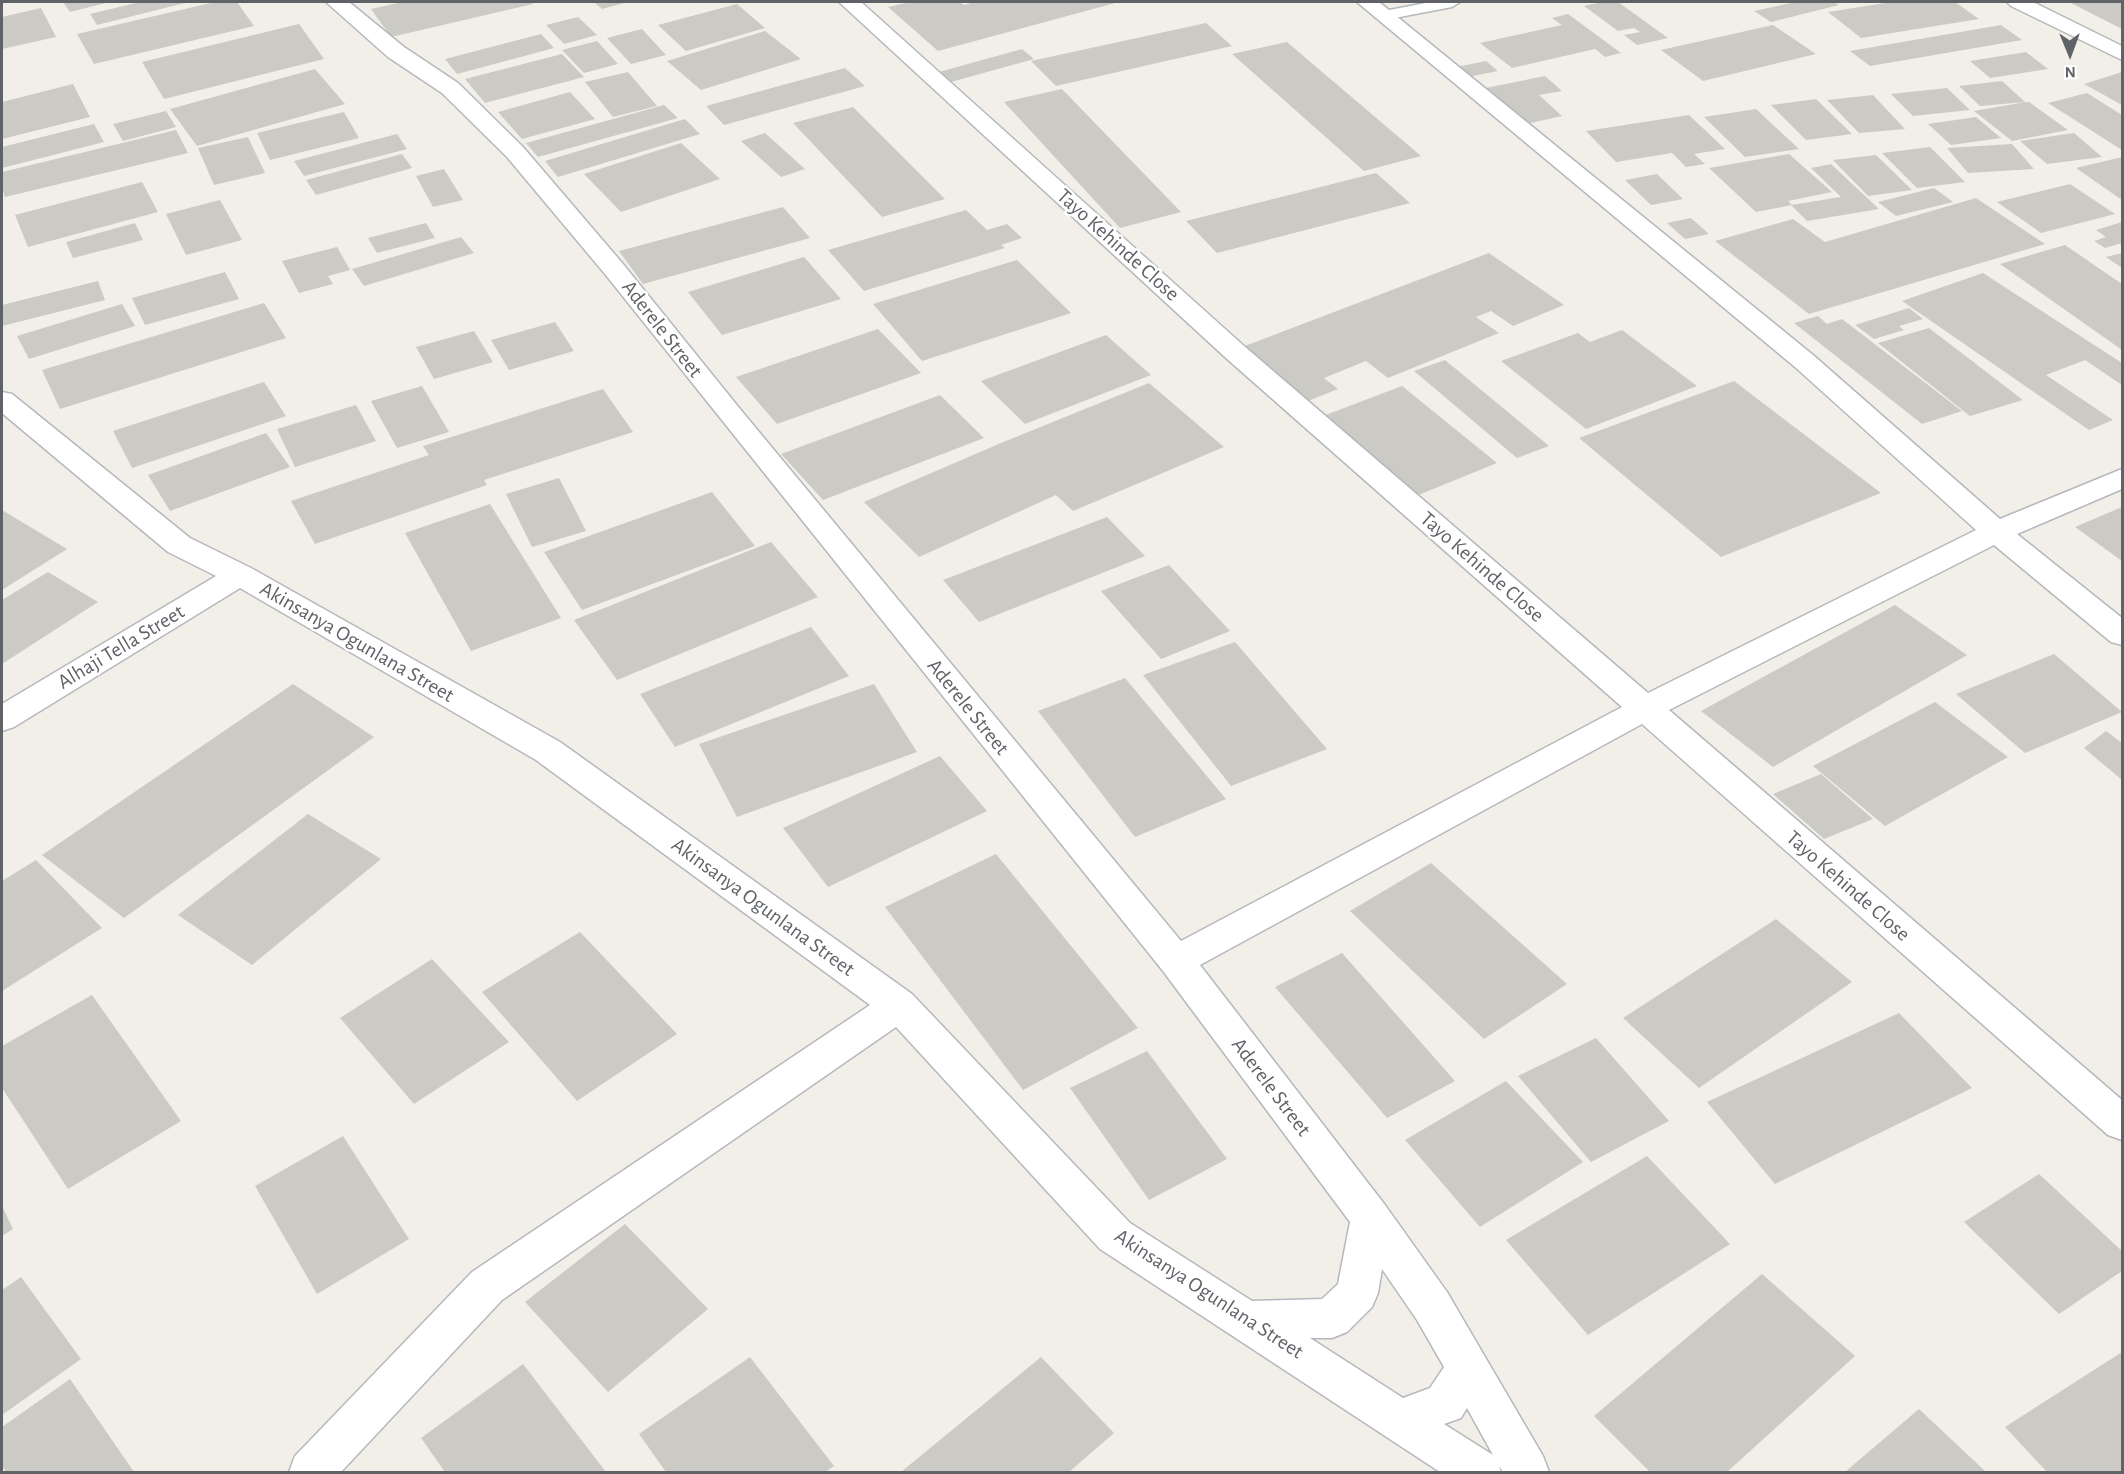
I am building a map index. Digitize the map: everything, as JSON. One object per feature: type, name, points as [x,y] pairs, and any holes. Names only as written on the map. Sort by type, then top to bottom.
[{"type":"street","name":"Aderele Street","points":[[337,2],[396,52],[450,88],[515,152],[614,269],[737,424],[1176,961],[1371,1218],[1432,1306],[1527,1473]]},
{"type":"street","name":"Tayo Kehinde Close","points":[[849,2],[1235,352],[2122,1123]]},
{"type":"street","points":[[2018,2],[2122,54]]},
{"type":"street","points":[[1375,8],[1804,361],[1996,532],[2122,634]]},
{"type":"street","name":"Akinsanya Ogunlana Street","points":[[2,400],[179,545],[240,575],[548,752],[899,1005],[1115,1236],[1251,1321],[1479,1473]]},
{"type":"street","points":[[1176,961],[1644,709],[1996,532],[2122,478]]},
{"type":"street","name":"Alhaji Tella Street","points":[[2,719],[240,575]]},
{"type":"street","points":[[311,1473],[487,1286],[899,1005]]},
{"type":"street","points":[[1251,1321],[1332,1318],[1357,1293],[1371,1218]]},
{"type":"street","points":[[1401,1420],[1445,1403],[1468,1368]]},
{"type":"lane","points":[[1375,8],[1452,2]]},
{"type":"building","points":[[63,2],[110,2],[70,12]]},
{"type":"building","points":[[140,2],[189,2],[97,25],[90,14]]},
{"type":"building","points":[[215,2],[237,2],[254,26],[94,64],[77,34]]},
{"type":"building","points":[[402,2],[531,2],[533,4],[391,37],[371,9]]},
{"type":"building","points":[[594,2],[628,2],[602,9]]},
{"type":"building","points":[[911,2],[960,2],[964,5],[975,2],[1119,2],[938,51],[888,7]]},
{"type":"building","points":[[1602,2],[1618,2],[1668,38],[1637,45],[1624,35],[1640,32],[1634,28],[1618,31],[1584,6]]},
{"type":"building","points":[[1796,2],[1833,2],[1839,5],[1771,22],[1754,11]]},
{"type":"building","points":[[1892,2],[1955,2],[1979,19],[1861,38],[1828,12]]},
{"type":"building","points":[[2069,2],[2122,2],[2122,29]]},
{"type":"building","points":[[737,4],[765,28],[686,51],[658,25]]},
{"type":"building","points":[[41,8],[56,37],[2,49],[2,17]]},
{"type":"building","points":[[1568,14],[1621,53],[1605,57],[1595,49],[1512,68],[1480,43],[1562,25],[1552,18]]},
{"type":"building","points":[[578,17],[597,35],[564,44],[546,25]]},
{"type":"building","points":[[1206,23],[1232,46],[1056,86],[1031,61]]},
{"type":"building","points":[[299,24],[324,59],[164,99],[142,62]]},
{"type":"building","points":[[1773,25],[1816,54],[1703,81],[1661,50]]},
{"type":"building","points":[[2001,25],[2022,40],[1870,66],[1850,51]]},
{"type":"building","points":[[642,29],[666,55],[631,64],[607,38]]},
{"type":"building","points":[[765,31],[801,59],[701,90],[667,61]]},
{"type":"building","points":[[541,34],[554,48],[457,74],[445,59]]},
{"type":"building","points":[[597,41],[618,64],[584,73],[562,50]]},
{"type":"building","points":[[1287,42],[1421,156],[1364,171],[1232,54]]},
{"type":"building","points":[[1022,49],[1034,59],[951,82],[939,72]]},
{"type":"building","points":[[2026,52],[2048,69],[1990,78],[1970,61]]},
{"type":"building","points":[[562,54],[584,77],[485,103],[465,79]]},
{"type":"building","points":[[1486,61],[1498,71],[1468,77],[1457,67]]},
{"type":"building","points":[[845,68],[865,86],[724,125],[706,106]]},
{"type":"building","points":[[315,69],[345,104],[197,146],[170,109]]},
{"type":"building","points":[[628,72],[657,106],[613,117],[585,82]]},
{"type":"building","points":[[2122,72],[2122,105],[2084,84]]},
{"type":"building","points":[[1545,76],[1562,91],[1539,95],[1562,116],[1526,124],[1486,88]]},
{"type":"building","points":[[2002,81],[2025,102],[1980,106],[1959,86]]},
{"type":"building","points":[[73,84],[90,117],[2,139],[2,102]]},
{"type":"building","points":[[1947,88],[1970,110],[1913,116],[1891,94]]},
{"type":"building","points":[[1062,89],[1181,212],[1120,228],[1004,102]]},
{"type":"building","points":[[570,92],[595,119],[522,139],[498,112]]},
{"type":"building","points":[[2087,93],[2122,115],[2122,150],[2048,103]]},
{"type":"building","points":[[1873,95],[1905,129],[1859,133],[1827,100]]},
{"type":"building","points":[[1816,99],[1852,134],[1806,140],[1771,105]]},
{"type":"building","points":[[2026,102],[2068,130],[2012,141],[1974,111]]},
{"type":"building","points":[[664,105],[678,118],[538,157],[526,143]]},
{"type":"building","points":[[853,107],[945,199],[882,217],[793,123]]},
{"type":"building","points":[[1756,109],[1799,149],[1745,157],[1704,117]]},
{"type":"building","points":[[166,111],[176,127],[123,141],[113,124]]},
{"type":"building","points":[[344,112],[359,138],[270,160],[257,133]]},
{"type":"building","points":[[1689,115],[1725,149],[1694,154],[1705,164],[1686,167],[1672,153],[1616,162],[1586,131]]},
{"type":"building","points":[[1976,117],[2001,138],[1951,145],[1928,124]]},
{"type":"building","points":[[685,119],[700,134],[558,177],[545,161]]},
{"type":"building","points":[[94,124],[104,142],[2,168],[2,147]]},
{"type":"building","points":[[176,130],[188,153],[5,197],[2,172]]},
{"type":"building","points":[[765,133],[805,169],[781,177],[741,141]]},
{"type":"building","points":[[2074,133],[2102,157],[2047,164],[2020,141]]},
{"type":"building","points":[[397,134],[407,149],[304,176],[294,161]]},
{"type":"building","points":[[248,137],[265,173],[214,185],[198,148]]},
{"type":"building","points":[[681,143],[720,179],[621,212],[584,174]]},
{"type":"building","points":[[2012,144],[2034,169],[1968,173],[1947,148]]},
{"type":"building","points":[[1930,147],[1965,182],[1917,188],[1882,153]]},
{"type":"building","points":[[402,154],[412,168],[316,195],[306,180]]},
{"type":"building","points":[[1789,154],[1832,192],[1788,201],[1792,205],[1756,212],[1709,168]]},
{"type":"building","points":[[1876,155],[1912,190],[1868,196],[1833,160]]},
{"type":"building","points":[[2122,157],[2122,200],[2076,168]]},
{"type":"building","points":[[1831,164],[1879,209],[1807,221],[1791,205],[1841,197],[1811,168]]},
{"type":"building","points":[[444,169],[463,200],[433,207],[416,176]]},
{"type":"building","points":[[1376,173],[1410,203],[1217,253],[1186,221]]},
{"type":"building","points":[[1657,174],[1683,199],[1651,205],[1625,180]]},
{"type":"building","points":[[142,182],[158,212],[28,247],[15,215]]},
{"type":"building","points":[[2070,184],[2115,214],[2041,233],[1997,202]]},
{"type":"building","points":[[1934,188],[1953,202],[1896,216],[1878,202]]},
{"type":"building","points":[[1976,198],[2045,244],[1809,314],[1715,241],[1793,219],[1825,242]]},
{"type":"building","points":[[220,200],[242,240],[186,255],[166,214]]},
{"type":"building","points":[[783,207],[810,238],[643,284],[619,251]]},
{"type":"building","points":[[966,210],[987,230],[1007,224],[1022,238],[1001,245],[1005,248],[864,291],[828,250]]},
{"type":"building","points":[[1691,218],[1709,234],[1685,239],[1667,223]]},
{"type":"building","points":[[2122,222],[2122,243],[2105,248],[2094,241],[2106,237],[2096,230]]},
{"type":"building","points":[[135,223],[143,240],[73,258],[66,242]]},
{"type":"building","points":[[426,223],[435,238],[377,253],[368,238]]},
{"type":"building","points":[[461,237],[474,253],[364,286],[352,269]]},
{"type":"building","points":[[2065,245],[2122,284],[2122,350],[2000,264]]},
{"type":"building","points":[[337,247],[350,270],[328,276],[333,284],[299,293],[282,261]]},
{"type":"building","points":[[1489,253],[1564,305],[1513,326],[1491,311],[1476,317],[1499,333],[1388,378],[1366,361],[1324,378],[1338,389],[1303,403],[1237,349]]},
{"type":"building","points":[[2122,253],[2122,268],[2106,257]]},
{"type":"building","points":[[804,257],[841,299],[722,335],[688,292]]},
{"type":"building","points":[[1017,260],[1071,313],[922,361],[873,304]]},
{"type":"building","points":[[225,272],[239,299],[145,325],[132,298]]},
{"type":"building","points":[[1983,273],[2122,363],[2122,385],[2085,360],[2046,375],[2113,420],[2089,430],[1902,301]]},
{"type":"building","points":[[98,281],[105,300],[2,326],[2,305]]},
{"type":"building","points":[[264,303],[286,338],[60,409],[42,370]]},
{"type":"building","points":[[122,304],[135,326],[29,359],[17,336]]},
{"type":"building","points":[[1909,308],[1923,319],[1899,326],[1904,330],[1874,339],[1855,325]]},
{"type":"building","points":[[1818,316],[1827,324],[1842,319],[1962,411],[1922,424],[1794,323]]},
{"type":"building","points":[[555,322],[574,351],[509,370],[491,340]]},
{"type":"building","points":[[1929,328],[2023,400],[1970,416],[1878,343]]},
{"type":"building","points":[[878,329],[921,373],[777,424],[736,377]]},
{"type":"building","points":[[1622,330],[1697,386],[1586,429],[1501,361],[1578,333],[1590,342]]},
{"type":"building","points":[[474,331],[493,362],[434,379],[416,347]]},
{"type":"building","points":[[1106,335],[1151,375],[1025,424],[981,381]]},
{"type":"building","points":[[1445,360],[1549,446],[1517,458],[1414,371]]},
{"type":"building","points":[[1734,381],[1881,493],[1721,557],[1579,438]]},
{"type":"building","points":[[264,382],[286,416],[132,468],[113,431]]},
{"type":"building","points":[[1149,383],[1224,447],[1073,511],[1056,495],[919,557],[864,502],[1001,443]]},
{"type":"building","points":[[422,386],[449,432],[397,448],[371,401]]},
{"type":"building","points":[[1402,386],[1497,463],[1416,496],[1323,416]]},
{"type":"building","points":[[603,389],[633,432],[484,480],[487,485],[315,544],[291,501],[429,455],[423,446]]},
{"type":"building","points":[[940,395],[984,438],[823,500],[781,454]]},
{"type":"building","points":[[356,405],[376,441],[295,467],[277,429]]},
{"type":"building","points":[[266,433],[290,467],[170,511],[148,475]]},
{"type":"building","points":[[559,478],[586,531],[532,547],[506,494]]},
{"type":"building","points":[[712,492],[755,546],[582,610],[544,552]]},
{"type":"building","points":[[490,504],[561,618],[471,651],[405,533]]},
{"type":"building","points":[[2122,507],[2122,561],[2075,527]]},
{"type":"building","points":[[2,510],[67,549],[2,590]]},
{"type":"building","points":[[1107,517],[1145,556],[979,622],[943,580]]},
{"type":"building","points":[[771,542],[818,597],[617,680],[574,620]]},
{"type":"building","points":[[1169,565],[1230,631],[1161,659],[1101,591]]},
{"type":"building","points":[[48,572],[98,602],[2,664],[2,600]]},
{"type":"building","points":[[1895,605],[1967,655],[1773,767],[1701,711]]},
{"type":"building","points":[[811,627],[849,676],[675,747],[640,694]]},
{"type":"building","points":[[1235,642],[1327,749],[1231,786],[1143,675]]},
{"type":"building","points":[[2054,654],[2122,712],[2025,753],[1956,694]]},
{"type":"building","points":[[1125,678],[1226,799],[1135,837],[1038,711]]},
{"type":"building","points":[[293,684],[374,737],[124,918],[42,855]]},
{"type":"building","points":[[874,684],[917,752],[737,817],[699,744]]},
{"type":"building","points":[[1935,702],[2008,757],[1885,826],[1813,766]]},
{"type":"building","points":[[2106,731],[2122,743],[2122,780],[2084,748]]},
{"type":"building","points":[[940,756],[987,811],[828,887],[783,828]]},
{"type":"building","points":[[1821,774],[1873,819],[1824,839],[1773,794]]},
{"type":"building","points":[[308,814],[381,859],[252,965],[178,915]]},
{"type":"building","points":[[996,854],[1138,1028],[1023,1090],[885,907]]},
{"type":"building","points":[[36,860],[102,928],[2,991],[2,881]]},
{"type":"building","points":[[1431,863],[1567,984],[1484,1039],[1350,911]]},
{"type":"building","points":[[1776,919],[1852,982],[1699,1088],[1623,1018]]},
{"type":"building","points":[[580,932],[677,1034],[577,1101],[482,992]]},
{"type":"building","points":[[1342,953],[1455,1081],[1387,1118],[1275,987]]},
{"type":"building","points":[[432,959],[509,1042],[414,1104],[340,1018]]},
{"type":"building","points":[[92,995],[181,1121],[68,1189],[2,1088],[2,1046]]},
{"type":"building","points":[[1899,1013],[1972,1088],[1775,1184],[1707,1102]]},
{"type":"building","points":[[1596,1038],[1669,1121],[1591,1162],[1518,1076]]},
{"type":"building","points":[[1147,1051],[1227,1159],[1149,1200],[1070,1088]]},
{"type":"building","points":[[1506,1081],[1583,1162],[1480,1227],[1405,1140]]},
{"type":"building","points":[[343,1136],[409,1239],[317,1294],[255,1186]]},
{"type":"building","points":[[1647,1156],[1730,1244],[1588,1335],[1506,1240]]},
{"type":"building","points":[[2039,1174],[2122,1251],[2122,1271],[2059,1314],[1964,1222]]},
{"type":"building","points":[[2,1206],[13,1229],[2,1236]]},
{"type":"building","points":[[625,1224],[708,1309],[608,1392],[525,1302]]},
{"type":"building","points":[[1762,1274],[1855,1356],[1727,1472],[1650,1472],[1594,1416]]},
{"type":"building","points":[[21,1277],[81,1359],[2,1415],[2,1290]]},
{"type":"building","points":[[2122,1352],[2122,1472],[2047,1472],[2005,1427]]},
{"type":"building","points":[[750,1357],[834,1466],[825,1472],[666,1472],[639,1434]]},
{"type":"building","points":[[1041,1357],[1114,1433],[1069,1472],[901,1472]]},
{"type":"building","points":[[523,1364],[606,1472],[445,1472],[421,1438]]},
{"type":"building","points":[[70,1379],[134,1472],[6,1472],[2,1466],[2,1427]]},
{"type":"building","points":[[1919,1409],[1986,1472],[1845,1472]]}]
